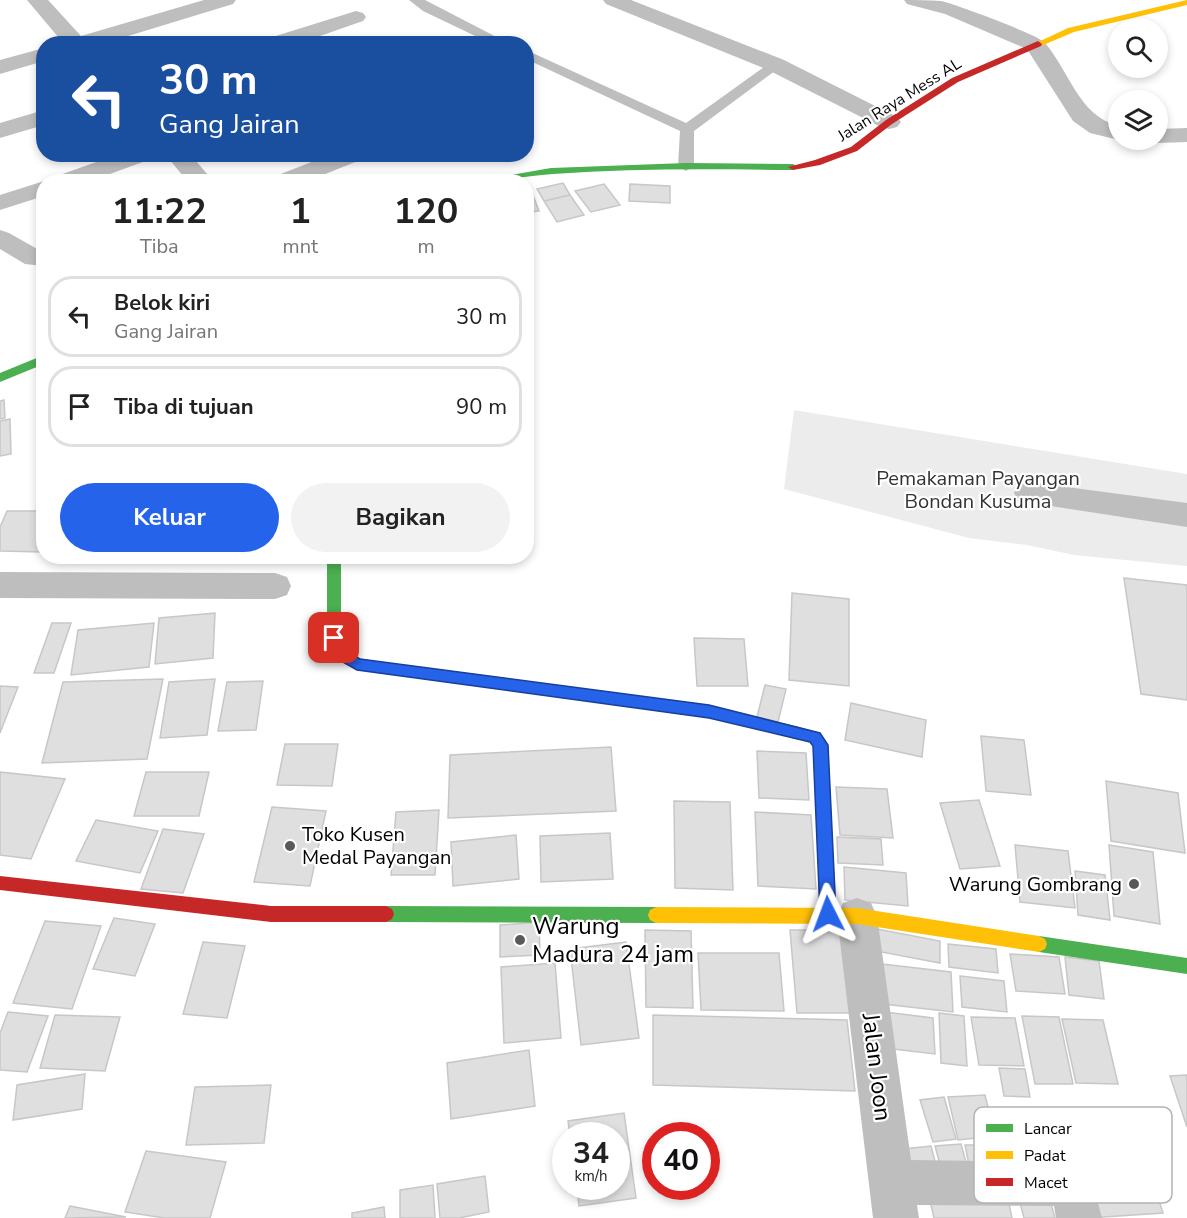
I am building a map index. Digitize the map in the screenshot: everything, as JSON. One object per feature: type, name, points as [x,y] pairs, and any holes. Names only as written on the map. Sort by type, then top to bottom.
[{"type":"street","points":[[104,36],[226,0]]},
{"type":"street","points":[[613,0],[776,65],[889,122]]},
{"type":"street","points":[[914,0],[952,10],[1035,45],[1081,116],[1098,128],[1108,130]]},
{"type":"street","points":[[40,1],[70,36]]},
{"type":"street","name":"Jalan Raya Mess AL","points":[[530,174],[551,171],[686,166],[784,168],[817,163],[854,149],[889,122],[955,80],[1035,45],[1071,30],[1187,2]]},
{"type":"street","points":[[298,36],[356,17]]},
{"type":"street","points":[[0,67],[36,56]]},
{"type":"street","points":[[0,131],[36,120]]},
{"type":"street","points":[[1168,136],[1187,135]]},
{"type":"street","points":[[86,174],[120,162]]},
{"type":"street","points":[[183,162],[195,174]]},
{"type":"street","points":[[303,174],[334,162]]},
{"type":"street","points":[[0,203],[36,191]]},
{"type":"street","points":[[0,238],[36,258]]},
{"type":"street","points":[[0,378],[36,362]]},
{"type":"street","points":[[1029,493],[1187,515]]},
{"type":"street","points":[[334,564],[334,638],[339,653],[357,664],[709,711],[815,737],[821,745],[843,915]]},
{"type":"street","points":[[0,585],[275,586]]},
{"type":"street","points":[[0,883],[271,914],[843,915],[1187,966]]},
{"type":"street","name":"Jalan Joon","points":[[843,915],[894,1200]]},
{"type":"street","points":[[894,1200],[974,1192]]},
{"type":"street","points":[[1075,1203],[1079,1218]]},
{"type":"lane","points":[[416,0],[487,36]]},
{"type":"lane","points":[[534,58],[687,129]]},
{"type":"lane","points":[[687,129],[776,65]]},
{"type":"lane","points":[[686,166],[687,129]]},
{"type":"green space","name":"Pemakaman Payangan Bondan Kusuma","points":[[794,410],[1187,474],[1187,566],[1074,555],[1027,545],[969,538],[784,489]]},
{"type":"building","points":[[563,183],[570,195],[544,201],[537,189]]},
{"type":"building","points":[[604,184],[620,205],[591,212],[575,191]]},
{"type":"building","points":[[630,184],[670,186],[670,203],[629,201]]},
{"type":"building","points":[[570,195],[584,215],[557,222],[544,201]]},
{"type":"building","points":[[534,198],[539,211],[534,212]]},
{"type":"building","points":[[4,400],[5,418],[0,419],[0,401]]},
{"type":"building","points":[[10,419],[11,454],[0,456],[0,421]]},
{"type":"building","points":[[7,511],[36,511],[36,552],[0,551],[0,527]]},
{"type":"building","points":[[1124,578],[1187,585],[1187,700],[1141,694]]},
{"type":"building","points":[[792,593],[849,599],[849,686],[789,680]]},
{"type":"building","points":[[215,613],[213,658],[155,664],[159,618]]},
{"type":"building","points":[[52,623],[71,623],[54,673],[34,673]]},
{"type":"building","points":[[154,623],[149,667],[71,675],[78,630]]},
{"type":"building","points":[[694,638],[744,639],[748,686],[697,686]]},
{"type":"building","points":[[163,679],[147,759],[42,763],[63,682]]},
{"type":"building","points":[[215,679],[207,735],[160,738],[169,682]]},
{"type":"building","points":[[263,681],[256,730],[218,731],[227,682]]},
{"type":"building","points":[[765,685],[786,689],[778,722],[757,717]]},
{"type":"building","points":[[0,686],[18,687],[0,733]]},
{"type":"building","points":[[851,703],[926,720],[922,757],[845,740]]},
{"type":"building","points":[[981,736],[1024,740],[1031,795],[986,791]]},
{"type":"building","points":[[285,744],[338,744],[332,786],[277,785]]},
{"type":"building","points":[[611,747],[616,811],[448,818],[450,755]]},
{"type":"building","points":[[757,751],[806,753],[809,800],[759,798]]},
{"type":"building","points":[[0,772],[65,779],[31,859],[0,855]]},
{"type":"building","points":[[146,772],[209,772],[199,816],[134,816]]},
{"type":"building","points":[[1106,781],[1178,793],[1185,853],[1111,841]]},
{"type":"building","points":[[836,787],[887,789],[893,838],[840,835]]},
{"type":"building","points":[[979,800],[1000,866],[960,869],[940,803]]},
{"type":"building","points":[[674,801],[730,802],[733,890],[675,888]]},
{"type":"building","name":"Toko Kusen Medal Payangan","points":[[272,807],[326,811],[310,886],[254,882]]},
{"type":"building","points":[[439,810],[435,875],[391,875],[396,812]]},
{"type":"building","points":[[755,812],[811,815],[816,889],[758,886]]},
{"type":"building","points":[[96,820],[158,831],[140,873],[76,861]]},
{"type":"building","points":[[163,829],[204,834],[183,893],[141,889]]},
{"type":"building","points":[[610,833],[613,879],[541,882],[540,836]]},
{"type":"building","points":[[516,835],[519,879],[453,886],[451,842]]},
{"type":"building","points":[[837,837],[881,839],[883,865],[838,863]]},
{"type":"building","points":[[1015,845],[1068,851],[1075,908],[1020,902]]},
{"type":"building","name":"Warung Gombrang","points":[[1109,845],[1153,852],[1160,924],[1114,916]]},
{"type":"building","points":[[844,867],[906,873],[908,906],[845,900]]},
{"type":"building","points":[[1075,871],[1105,875],[1110,920],[1078,915]]},
{"type":"building","points":[[114,918],[155,924],[135,976],[93,969]]},
{"type":"building","points":[[45,921],[101,926],[72,1009],[13,1003]]},
{"type":"building","name":"Warung Madura 24 jam","points":[[539,922],[540,955],[500,957],[500,925]]},
{"type":"building","points":[[877,929],[940,941],[940,963],[876,951]]},
{"type":"building","points":[[645,930],[691,931],[693,1008],[646,1007]]},
{"type":"building","points":[[790,930],[840,930],[850,1013],[797,1013]]},
{"type":"building","points":[[203,942],[245,946],[227,1018],[183,1014]]},
{"type":"building","points":[[626,942],[639,1038],[581,1045],[570,949]]},
{"type":"building","points":[[948,944],[996,949],[998,973],[949,967]]},
{"type":"building","points":[[698,953],[779,953],[784,1011],[701,1010]]},
{"type":"building","points":[[1010,954],[1059,957],[1065,994],[1016,991]]},
{"type":"building","points":[[1065,957],[1099,961],[1104,999],[1069,995]]},
{"type":"building","points":[[555,963],[561,1038],[504,1043],[501,967]]},
{"type":"building","points":[[882,964],[951,972],[953,1012],[883,1004]]},
{"type":"building","points":[[960,976],[1004,981],[1007,1012],[962,1007]]},
{"type":"building","points":[[8,1012],[48,1016],[27,1072],[0,1070],[0,1033]]},
{"type":"building","points":[[885,1012],[933,1018],[935,1054],[885,1048]]},
{"type":"building","points":[[939,1013],[964,1016],[967,1066],[941,1063]]},
{"type":"building","points":[[55,1015],[120,1017],[105,1071],[40,1068]]},
{"type":"building","points":[[653,1015],[847,1020],[855,1091],[653,1085]]},
{"type":"building","points":[[1022,1016],[1059,1017],[1073,1084],[1035,1084]]},
{"type":"building","points":[[971,1017],[1015,1018],[1024,1066],[979,1065]]},
{"type":"building","points":[[1062,1019],[1103,1020],[1118,1084],[1076,1083]]},
{"type":"building","points":[[529,1050],[535,1106],[451,1119],[447,1063]]},
{"type":"building","points":[[999,1068],[1025,1069],[1030,1097],[1004,1096]]},
{"type":"building","points":[[85,1074],[82,1109],[13,1120],[17,1085]]},
{"type":"building","points":[[1187,1075],[1187,1127],[1170,1076]]},
{"type":"building","points":[[271,1085],[264,1143],[186,1145],[195,1087]]},
{"type":"building","points":[[985,1095],[988,1107],[974,1107],[974,1138],[958,1140],[948,1097]]},
{"type":"building","points":[[944,1097],[956,1139],[933,1142],[920,1100]]},
{"type":"building","points":[[624,1113],[625,1122],[568,1122]]},
{"type":"building","points":[[961,1144],[969,1173],[943,1176],[935,1146]]},
{"type":"building","points":[[965,1145],[974,1145],[974,1175],[971,1175]]},
{"type":"building","points":[[931,1146],[938,1173],[899,1177],[893,1150]]},
{"type":"building","points":[[146,1151],[226,1162],[210,1218],[164,1218],[125,1212]]},
{"type":"building","points":[[630,1156],[636,1198],[630,1199]]},
{"type":"building","points":[[485,1176],[489,1212],[459,1218],[440,1218],[437,1184]]},
{"type":"building","points":[[433,1185],[435,1218],[400,1218],[400,1190]]},
{"type":"building","points":[[974,1188],[974,1203],[1009,1203],[1012,1218],[934,1218],[928,1192]]},
{"type":"building","points":[[578,1200],[622,1200],[579,1206]]},
{"type":"building","points":[[1020,1203],[1051,1203],[1055,1218],[1024,1218]]},
{"type":"building","points":[[1084,1203],[1160,1203],[1163,1213],[1089,1218]]},
{"type":"building","points":[[70,1206],[126,1217],[65,1218]]},
{"type":"building","points":[[384,1207],[385,1218],[352,1218],[352,1213]]},
{"type":"traffic: fast","points":[[530,174],[551,171],[686,166],[793,167]]},
{"type":"traffic: fast","points":[[0,378],[36,362]]},
{"type":"traffic: fast","points":[[334,564],[334,638],[339,653],[357,664],[521,686]]},
{"type":"traffic: fast","points":[[386,914],[656,915]]},
{"type":"traffic: fast","points":[[1039,944],[1187,966]]},
{"type":"traffic: slow","points":[[1038,44],[1071,30],[1187,2]]},
{"type":"traffic: slow","points":[[521,686],[709,712],[795,732]]},
{"type":"traffic: slow","points":[[656,915],[857,916],[1039,944]]},
{"type":"traffic: jam","points":[[793,167],[817,163],[854,149],[889,122],[955,80],[1038,44]]},
{"type":"traffic: jam","points":[[795,732],[815,737],[821,745],[828,914]]},
{"type":"traffic: jam","points":[[0,883],[271,914],[386,914]]},
{"type":"place","name":"Toko Kusen Medal Payangan","points":[[290,846]]},
{"type":"place","name":"Warung Gombrang","points":[[1134,884]]},
{"type":"place","name":"Warung Madura 24 jam","points":[[520,940]]},
{"type":"route","points":[[334,638],[339,653],[357,664],[709,711],[815,737],[821,745],[828,914]]}]
